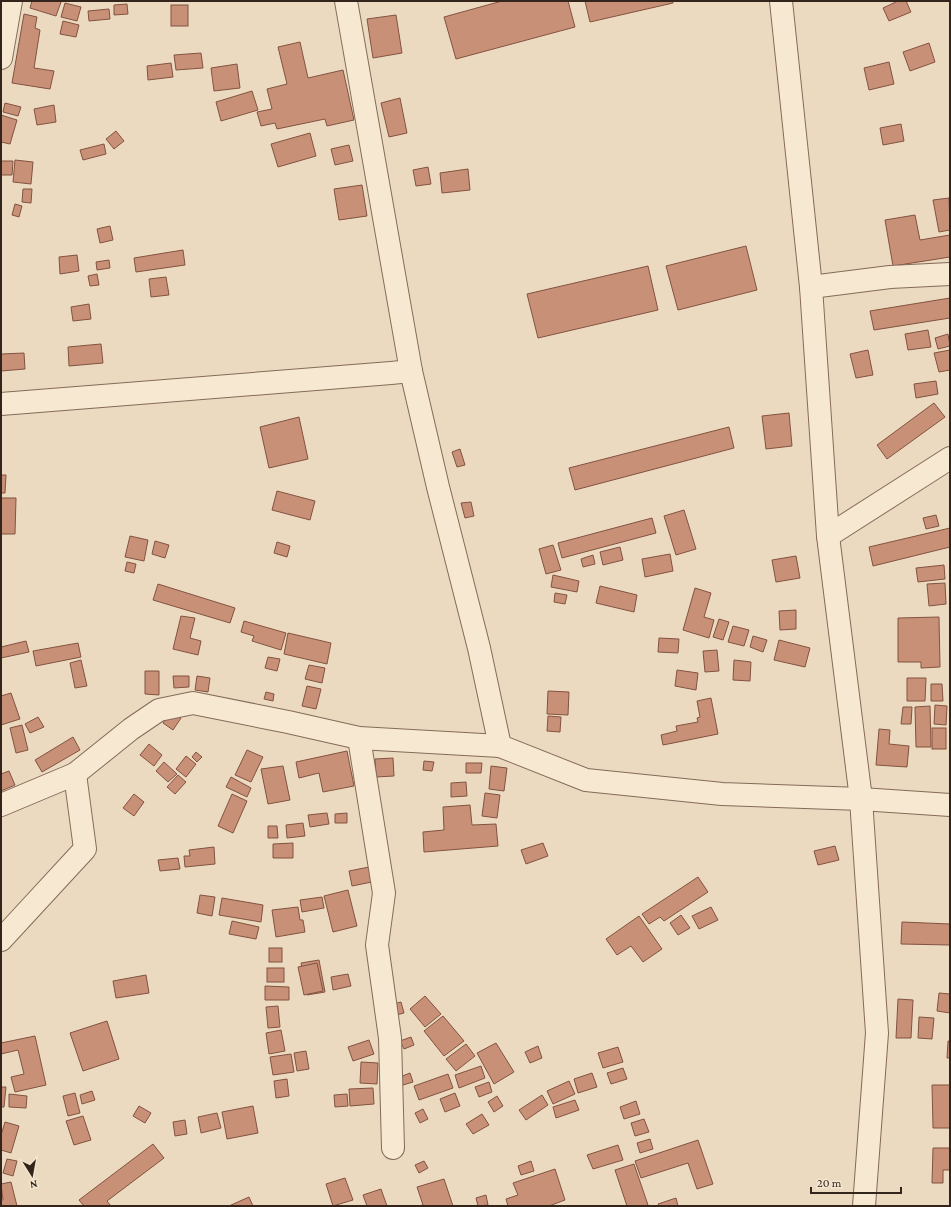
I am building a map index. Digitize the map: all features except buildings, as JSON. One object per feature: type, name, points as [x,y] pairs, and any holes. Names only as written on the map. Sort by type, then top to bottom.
[{"type":"street","points":[[1,58],[11,1]]},
{"type":"street","points":[[346,1],[411,371],[438,487],[479,648],[500,746]]},
{"type":"street","points":[[781,1],[811,287],[828,536],[861,799],[877,1033],[864,1206]]},
{"type":"street","points":[[811,287],[890,277],[950,274]]},
{"type":"street","points":[[1,404],[391,374],[411,371]]},
{"type":"street","points":[[828,536],[950,458]]},
{"type":"street","points":[[1,805],[75,774],[131,729],[158,710],[193,703],[359,738],[500,746],[586,780],[722,794],[861,799],[950,805]]},
{"type":"street","points":[[359,738],[384,893],[377,944],[390,1038],[394,1148]]},
{"type":"street","points":[[1,940],[85,849],[75,774]]}]
